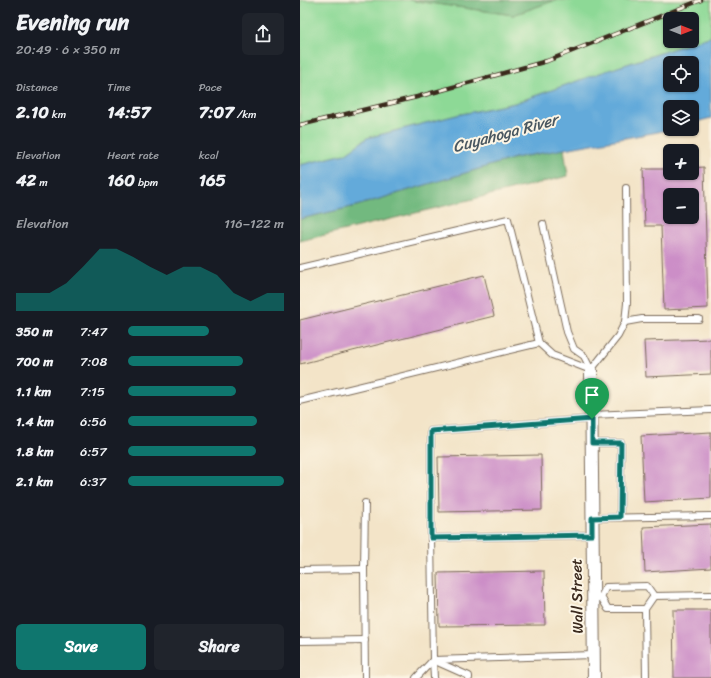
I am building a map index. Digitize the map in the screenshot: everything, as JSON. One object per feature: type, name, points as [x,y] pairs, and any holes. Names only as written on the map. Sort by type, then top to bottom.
[{"type":"street","name":"Wall Street","points":[[591,370],[592,535],[597,597],[594,678]]},
{"type":"lane","points":[[591,370],[618,336],[625,322],[627,303],[626,188]]},
{"type":"lane","points":[[300,268],[508,219],[539,342],[552,355],[591,370]]},
{"type":"lane","points":[[543,224],[567,332],[574,349],[584,356],[591,370]]},
{"type":"lane","points":[[625,322],[642,319],[699,319]]},
{"type":"lane","points":[[300,401],[539,342]]},
{"type":"lane","points":[[434,678],[431,538],[431,431],[592,417],[711,410]]},
{"type":"lane","points":[[592,443],[621,443],[620,517]]},
{"type":"lane","points":[[365,503],[365,678]]},
{"type":"lane","points":[[592,518],[711,516]]},
{"type":"lane","points":[[431,538],[592,535]]},
{"type":"lane","points":[[300,570],[364,569]]},
{"type":"lane","points":[[645,609],[608,609],[597,597],[606,587],[647,586],[654,596]]},
{"type":"lane","points":[[654,596],[711,596]]},
{"type":"lane","points":[[646,678],[645,609],[654,596]]},
{"type":"lane","points":[[300,640],[365,640]]},
{"type":"lane","points":[[416,678],[433,660],[594,655]]},
{"type":"lane","points":[[433,660],[468,676],[468,678]]},
{"type":"green space","points":[[300,0],[409,0],[513,15],[556,0],[711,0],[711,37],[699,40],[699,12],[663,12],[663,48],[676,48],[515,103],[457,115],[367,138],[345,154],[300,165]]},
{"type":"green space","points":[[409,0],[556,0],[513,15]]},
{"type":"green space","points":[[564,149],[568,176],[300,241],[300,219],[356,206],[515,158]]},
{"type":"water","name":"Cuyahoga River","points":[[711,37],[711,118],[699,121],[699,100],[663,100],[663,131],[515,158],[356,206],[300,219],[300,165],[345,154],[367,138],[457,115],[515,103],[676,48],[699,48],[699,40]]},
{"type":"building","points":[[699,167],[704,167],[708,308],[664,310],[661,226],[645,226],[643,169],[663,169],[663,180],[699,180]]},
{"type":"building","points":[[484,275],[494,316],[300,364],[300,320]]},
{"type":"building","points":[[711,339],[711,374],[646,377],[644,341]]},
{"type":"building","points":[[711,432],[711,498],[644,502],[641,436]]},
{"type":"building","points":[[541,455],[542,510],[439,512],[438,457]]},
{"type":"building","points":[[711,524],[711,568],[645,572],[643,527]]},
{"type":"building","points":[[544,571],[545,625],[439,626],[438,573]]},
{"type":"building","points":[[673,610],[711,610],[711,678],[674,678]]},
{"type":"railway","points":[[300,125],[417,97],[547,61],[701,0]]},
{"type":"route","points":[[592,419],[592,443],[621,443],[620,517],[592,518],[592,535],[431,538],[431,431],[592,419]]}]
